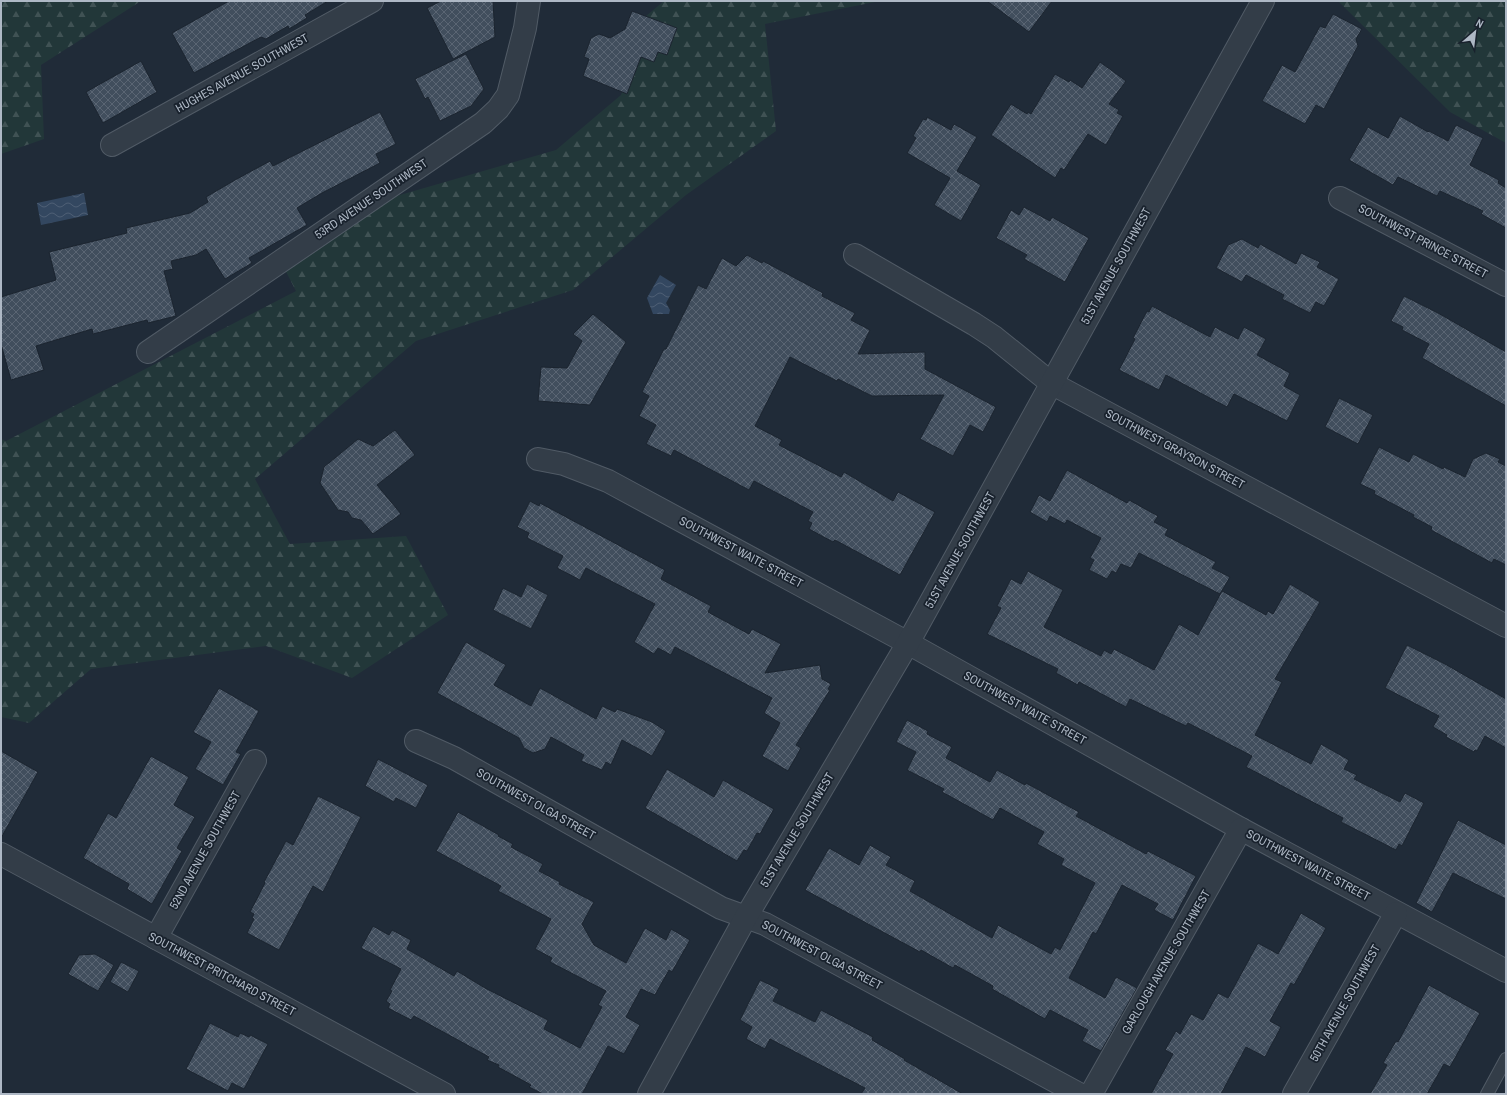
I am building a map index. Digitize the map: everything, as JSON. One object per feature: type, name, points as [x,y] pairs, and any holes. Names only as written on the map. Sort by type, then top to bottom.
[{"type":"street","name":"HUGHES AVENUE SOUTHWEST","points":[[112,145],[372,1]]},
{"type":"street","name":"53RD AVENUE SOUTHWEST","points":[[148,352],[483,123],[498,109],[508,95],[525,28],[530,1]]},
{"type":"street","name":"51ST AVENUE SOUTHWEST","points":[[649,1094],[746,917],[908,643],[1263,1]]},
{"type":"street","name":"SOUTHWEST PRINCE STREET","points":[[1340,198],[1506,285]]},
{"type":"street","name":"SOUTHWEST GRAYSON STREET","points":[[855,255],[994,337],[1051,383],[1506,626]]},
{"type":"street","name":"SOUTHWEST WAITE STREET","points":[[538,458],[564,464],[608,481],[908,643],[1241,829],[1506,971]]},
{"type":"street","name":"SOUTHWEST OLGA STREET","points":[[416,741],[454,758],[721,908],[772,927],[1079,1094]]},
{"type":"street","name":"52ND AVENUE SOUTHWEST","points":[[156,938],[255,761]]},
{"type":"street","name":"GARLOUGH AVENUE SOUTHWEST","points":[[1091,1094],[1241,829]]},
{"type":"street","name":"SOUTHWEST PRITCHARD STREET","points":[[1,854],[444,1094]]},
{"type":"street","name":"50TH AVENUE SOUTHWEST","points":[[1294,1094],[1396,913]]},
{"type":"lane","points":[[1487,1094],[1506,1059]]},
{"type":"green space","points":[[1,1],[141,1],[41,65],[44,139],[1,154]]},
{"type":"green space","points":[[664,1],[880,1],[765,24],[776,131],[686,195],[573,290],[416,341],[255,479],[290,544],[406,536],[448,615],[352,678],[266,646],[91,669],[29,723],[1,717],[1,439],[6,441],[296,291],[281,262],[393,197],[556,150],[621,95],[646,16]]},
{"type":"green space","points":[[1338,1],[1506,1],[1506,143],[1450,112]]},
{"type":"water","points":[[84,193],[88,215],[41,225],[37,203]]},
{"type":"water","points":[[660,275],[676,285],[666,303],[670,310],[669,314],[653,314],[647,298]]},
{"type":"building","points":[[229,1],[328,1],[305,15],[307,18],[289,29],[288,26],[266,39],[261,37],[194,73],[172,33]]},
{"type":"building","points":[[441,1],[493,1],[495,37],[453,59],[427,8]]},
{"type":"building","points":[[987,1],[1052,1],[1029,32]]},
{"type":"building","points":[[632,11],[677,28],[667,55],[658,52],[654,62],[641,57],[627,94],[583,76],[589,59],[584,57],[591,38],[599,34],[610,38],[625,29]]},
{"type":"building","points":[[1333,14],[1362,29],[1356,39],[1358,46],[1324,109],[1316,105],[1305,124],[1262,101],[1282,65],[1295,72],[1320,26],[1325,28]]},
{"type":"building","points":[[466,54],[484,89],[471,106],[440,121],[428,97],[425,99],[415,79]]},
{"type":"building","points":[[141,61],[157,92],[103,123],[86,92]]},
{"type":"building","points":[[1100,62],[1126,81],[1109,104],[1119,110],[1117,113],[1123,116],[1106,145],[1088,134],[1064,170],[1061,168],[1055,178],[991,135],[1011,104],[1027,114],[1028,112],[1031,114],[1055,74],[1069,82],[1070,80],[1082,88]]},
{"type":"building","points":[[380,112],[396,144],[376,154],[380,163],[322,193],[297,208],[307,225],[249,258],[252,263],[225,279],[206,249],[196,255],[171,261],[173,269],[164,271],[176,316],[148,323],[147,320],[93,334],[92,329],[36,346],[44,370],[11,380],[1,344],[1,297],[56,280],[49,252],[127,233],[126,228],[190,213],[208,202],[206,197],[270,161],[273,166]]},
{"type":"building","points":[[1400,116],[1428,132],[1429,131],[1448,141],[1456,125],[1483,138],[1470,165],[1499,180],[1498,183],[1506,188],[1506,228],[1481,214],[1483,211],[1440,191],[1437,196],[1398,177],[1393,185],[1349,160],[1368,127],[1388,138]]},
{"type":"building","points":[[927,117],[951,130],[954,124],[977,137],[957,171],[981,185],[961,221],[934,205],[950,178],[907,153],[916,138],[913,136],[923,119],[926,120]]},
{"type":"building","points":[[1024,207],[1050,221],[1052,217],[1089,238],[1065,282],[1024,259],[1027,255],[996,238],[1011,210],[1019,215]]},
{"type":"building","points":[[1242,239],[1258,248],[1260,244],[1296,264],[1301,253],[1320,262],[1317,267],[1339,279],[1324,306],[1316,302],[1310,313],[1282,299],[1284,295],[1246,275],[1242,282],[1216,268],[1228,245]]},
{"type":"building","points":[[747,255],[762,263],[763,261],[823,293],[822,296],[855,313],[851,320],[870,330],[858,354],[925,352],[925,369],[996,407],[983,432],[970,425],[953,456],[920,439],[944,395],[872,396],[838,379],[837,381],[790,357],[755,426],[782,440],[779,445],[841,477],[844,472],[893,501],[898,492],[935,512],[900,575],[835,540],[833,542],[809,529],[812,523],[808,521],[813,512],[754,481],[749,490],[674,450],[671,456],[646,444],[656,425],[639,416],[649,396],[642,392],[664,349],[666,349],[698,285],[706,289],[722,258],[736,266]]},
{"type":"building","points":[[1404,296],[1438,313],[1506,352],[1506,406],[1422,358],[1429,344],[1402,330],[1403,327],[1391,321]]},
{"type":"building","points":[[1152,306],[1210,337],[1215,327],[1238,339],[1244,327],[1266,339],[1257,355],[1290,373],[1284,386],[1300,395],[1287,421],[1234,394],[1227,407],[1166,375],[1159,390],[1119,370],[1135,339],[1133,338],[1147,311],[1149,312]]},
{"type":"building","points":[[593,314],[626,342],[590,405],[538,401],[541,367],[567,368],[582,341],[573,334]]},
{"type":"building","points":[[1339,398],[1373,415],[1358,444],[1325,427]]},
{"type":"building","points":[[395,430],[415,455],[377,485],[401,514],[373,534],[361,520],[352,518],[348,512],[338,510],[320,483],[324,467],[358,439],[373,446]]},
{"type":"building","points":[[1379,447],[1409,462],[1413,454],[1443,469],[1444,467],[1465,477],[1473,459],[1486,453],[1500,459],[1498,462],[1506,466],[1506,565],[1494,559],[1492,563],[1431,530],[1432,527],[1413,517],[1414,515],[1374,494],[1375,491],[1360,484]]},
{"type":"building","points":[[1067,470],[1127,503],[1129,500],[1158,516],[1154,522],[1168,529],[1165,535],[1216,562],[1212,568],[1230,577],[1220,594],[1139,553],[1131,568],[1121,564],[1116,573],[1112,571],[1107,579],[1089,570],[1094,560],[1090,558],[1101,538],[1067,520],[1065,524],[1050,516],[1047,522],[1030,512],[1039,495],[1050,501]]},
{"type":"building","points":[[530,501],[539,506],[540,503],[665,570],[661,579],[711,606],[708,612],[749,634],[752,629],[781,644],[765,673],[820,665],[822,679],[831,684],[828,689],[830,690],[796,745],[801,748],[788,771],[762,756],[780,723],[764,713],[772,698],[675,647],[671,655],[658,648],[654,654],[634,642],[655,604],[586,568],[580,580],[557,568],[563,556],[527,538],[529,533],[517,527]]},
{"type":"building","points":[[1028,571],[1063,590],[1044,627],[1101,656],[1104,650],[1111,654],[1114,649],[1154,670],[1179,624],[1198,635],[1222,591],[1266,615],[1268,611],[1273,614],[1290,584],[1320,602],[1275,679],[1282,682],[1255,735],[1311,764],[1321,744],[1349,760],[1344,769],[1357,775],[1354,779],[1400,802],[1405,793],[1424,803],[1402,846],[1399,844],[1396,850],[1341,822],[1343,818],[1246,767],[1252,756],[1188,723],[1186,726],[1130,699],[1126,707],[1079,682],[1078,685],[1056,673],[1058,669],[987,634],[1001,608],[997,606],[1011,579],[1021,584]]},
{"type":"building","points":[[527,584],[548,595],[531,629],[493,610],[503,588],[521,597]]},
{"type":"building","points":[[466,642],[506,665],[494,685],[531,706],[540,688],[596,719],[602,706],[615,712],[617,709],[652,722],[666,731],[652,756],[622,740],[611,765],[606,762],[602,770],[581,761],[584,755],[551,737],[545,749],[533,753],[524,748],[519,738],[437,693]]},
{"type":"building","points":[[1407,645],[1445,664],[1506,699],[1506,748],[1485,736],[1477,751],[1475,750],[1474,752],[1446,737],[1447,735],[1433,727],[1439,716],[1385,688]]},
{"type":"building","points":[[219,688],[259,711],[236,752],[241,754],[223,785],[195,769],[211,742],[193,732]]},
{"type":"building","points":[[907,720],[928,731],[927,734],[952,747],[946,758],[990,782],[997,770],[1025,785],[1026,783],[1079,812],[1076,816],[1146,854],[1148,851],[1196,876],[1173,920],[1154,910],[1158,904],[1122,885],[1096,934],[1093,932],[1069,978],[1105,998],[1116,977],[1137,988],[1101,1051],[1082,1041],[1088,1030],[1050,1010],[1045,1019],[992,989],[993,986],[955,965],[953,968],[921,950],[920,952],[805,890],[829,848],[859,865],[870,845],[891,857],[886,865],[915,881],[910,891],[992,938],[998,925],[1051,954],[1055,947],[1060,950],[1095,883],[1061,865],[1064,859],[1037,844],[1044,832],[1000,808],[993,820],[942,792],[944,789],[907,770],[916,752],[896,742]]},
{"type":"building","points":[[1,751],[38,772],[1,838]]},
{"type":"building","points":[[151,756],[189,777],[174,805],[195,817],[177,848],[182,851],[152,904],[127,889],[129,884],[83,858],[108,813],[116,818]]},
{"type":"building","points":[[378,759],[428,785],[416,808],[396,798],[394,802],[365,786]]},
{"type":"building","points":[[667,769],[714,797],[723,780],[774,809],[760,834],[757,833],[747,851],[744,850],[737,861],[645,808]]},
{"type":"building","points":[[318,796],[361,817],[323,892],[313,886],[279,950],[247,933],[254,919],[252,918],[254,914],[250,912],[286,841],[293,845]]},
{"type":"building","points":[[458,812],[513,844],[511,847],[543,864],[539,871],[560,882],[559,884],[594,902],[582,924],[594,945],[626,963],[645,928],[666,940],[671,929],[690,940],[672,972],[669,970],[655,995],[641,989],[626,1017],[640,1025],[624,1054],[608,1046],[582,1094],[543,1094],[529,1087],[531,1085],[498,1067],[499,1065],[487,1060],[489,1057],[414,1016],[411,1020],[388,1008],[390,1004],[386,1001],[401,969],[361,948],[373,926],[389,935],[392,930],[411,940],[407,949],[454,976],[457,971],[485,988],[548,1020],[544,1029],[580,1048],[602,1007],[598,1005],[606,991],[550,962],[552,958],[535,949],[551,919],[498,891],[501,886],[436,851]]},
{"type":"building","points":[[1458,820],[1506,845],[1506,899],[1453,873],[1432,912],[1416,903]]},
{"type":"building","points":[[1301,913],[1326,928],[1294,985],[1291,983],[1270,1021],[1281,1027],[1265,1057],[1246,1047],[1221,1094],[1151,1094],[1173,1054],[1165,1050],[1176,1031],[1180,1034],[1191,1014],[1203,1020],[1218,993],[1228,998],[1258,943],[1278,954]]},
{"type":"building","points":[[95,954],[114,965],[98,991],[68,974],[79,955]]},
{"type":"building","points":[[121,962],[139,971],[128,992],[110,982]]},
{"type":"building","points":[[760,980],[779,989],[773,1001],[815,1022],[821,1010],[873,1037],[872,1040],[963,1094],[861,1094],[865,1088],[770,1039],[765,1049],[746,1039],[752,1027],[740,1020]]},
{"type":"building","points":[[1429,985],[1480,1013],[1450,1067],[1444,1064],[1427,1094],[1370,1094],[1387,1065],[1383,1063],[1396,1041],[1398,1042]]},
{"type":"building","points":[[210,1023],[238,1037],[240,1033],[249,1037],[250,1035],[268,1044],[244,1089],[232,1083],[228,1091],[186,1069]]}]
